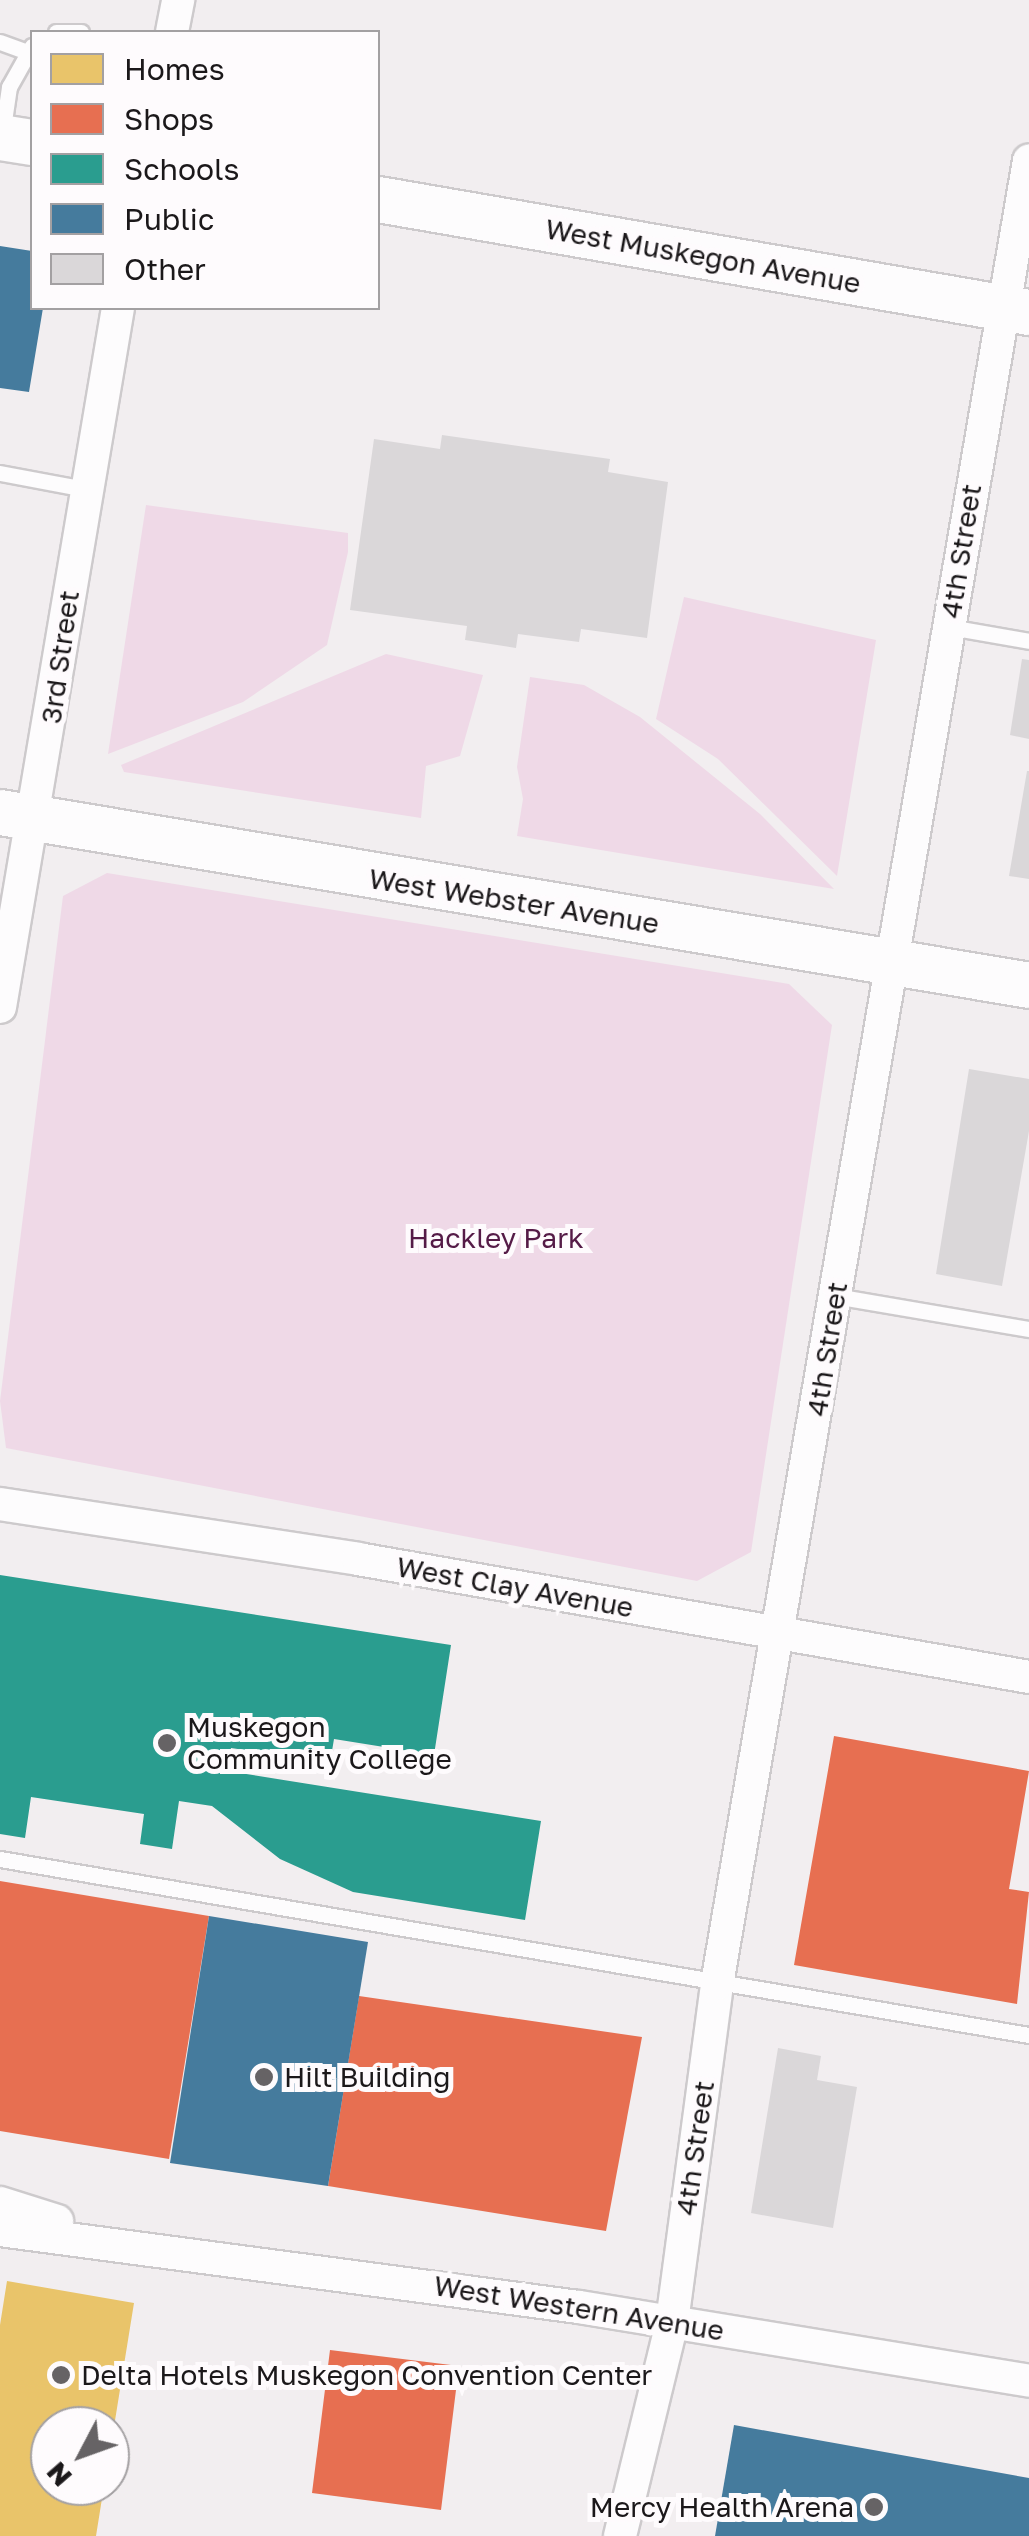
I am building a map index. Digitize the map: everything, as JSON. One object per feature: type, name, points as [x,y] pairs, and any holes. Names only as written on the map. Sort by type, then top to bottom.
[{"type":"main road","name":"West Muskegon Avenue","points":[[380,199],[1015,310]]},
{"type":"main road","name":"West Webster Avenue","points":[[18,814],[1029,985]]},
{"type":"street","points":[[172,30],[178,0]]},
{"type":"street","name":"4th Street","points":[[620,2536],[672,2322],[717,1984],[781,1634],[949,627],[1015,310],[1029,161]]},
{"type":"street","name":"3rd Street","points":[[0,1007],[18,814],[118,310]]},
{"type":"street","name":"West Clay Avenue","points":[[0,1504],[358,1559],[1029,1676]]},
{"type":"street","name":"West Western Avenue","points":[[0,2204],[128,2242]]},
{"type":"street","name":"West Western Avenue","points":[[0,2230],[128,2242],[672,2322],[1029,2381]]},
{"type":"lane","points":[[0,42],[30,49],[9,87],[11,138]]},
{"type":"lane","points":[[0,473],[85,489]]},
{"type":"lane","points":[[949,627],[1029,641]]},
{"type":"lane","points":[[835,1296],[1029,1329]]},
{"type":"lane","points":[[0,1858],[1029,2035]]},
{"type":"green space","points":[[146,505],[348,533],[348,552],[327,645],[243,702],[108,754]]},
{"type":"green space","points":[[684,597],[876,640],[837,876],[718,759],[656,719]]},
{"type":"green space","points":[[386,654],[483,675],[460,756],[426,766],[421,818],[124,772],[121,765]]},
{"type":"green space","points":[[530,677],[584,685],[640,717],[760,814],[834,889],[517,836],[523,799],[517,767]]},
{"type":"green space","name":"Hackley Park","points":[[107,873],[789,984],[832,1025],[751,1552],[697,1581],[6,1448],[0,1401],[63,896]]},
{"type":"building: Homes","name":"Delta Hotels Muskegon Convention Center","points":[[7,2281],[134,2303],[117,2406],[30,2406],[30,2506],[101,2506],[96,2536],[0,2536],[0,2325]]},
{"type":"building: Shops","points":[[834,1736],[1029,1771],[1009,1889],[1029,1892],[1017,2004],[794,1965]]},
{"type":"building: Shops","points":[[0,1881],[209,1916],[169,2159],[0,2131]]},
{"type":"building: Shops","points":[[359,1996],[642,2037],[606,2231],[328,2186]]},
{"type":"building: Shops","points":[[330,2350],[459,2366],[441,2510],[312,2493]]},
{"type":"building: Schools","name":"Muskegon Community College","points":[[0,1575],[451,1645],[434,1755],[334,1739],[330,1763],[231,1748],[227,1771],[541,1821],[525,1920],[353,1892],[280,1859],[212,1806],[179,1801],[172,1849],[140,1844],[144,1814],[31,1797],[25,1838],[0,1834]]},
{"type":"building: Public","points":[[0,246],[30,251],[30,310],[43,310],[29,392],[0,388]]},
{"type":"building: Public","name":"Hilt Building","points":[[209,1916],[368,1942],[328,2186],[170,2163]]},
{"type":"building: Public","name":"Mercy Health Arena","points":[[734,2425],[1029,2478],[1029,2536],[715,2536]]},
{"type":"building: Other","points":[[442,435],[610,459],[608,472],[668,482],[647,638],[581,629],[579,642],[518,634],[516,648],[465,640],[467,626],[350,610],[374,439],[440,449]]},
{"type":"building: Other","points":[[1022,659],[1029,660],[1029,739],[1010,735]]},
{"type":"building: Other","points":[[1029,771],[1029,879],[1009,876]]},
{"type":"building: Other","points":[[969,1069],[1029,1079],[1029,1131],[1002,1286],[936,1274]]},
{"type":"building: Other","points":[[778,2048],[821,2056],[817,2080],[857,2087],[833,2228],[751,2213]]},
{"type":"place","name":"Muskegon Community College","points":[[167,1743]]},
{"type":"place","name":"Hilt Building","points":[[264,2077]]},
{"type":"place","name":"Delta Hotels Muskegon Convention Center","points":[[61,2375]]},
{"type":"place","name":"Mercy Health Arena","points":[[874,2507]]}]
